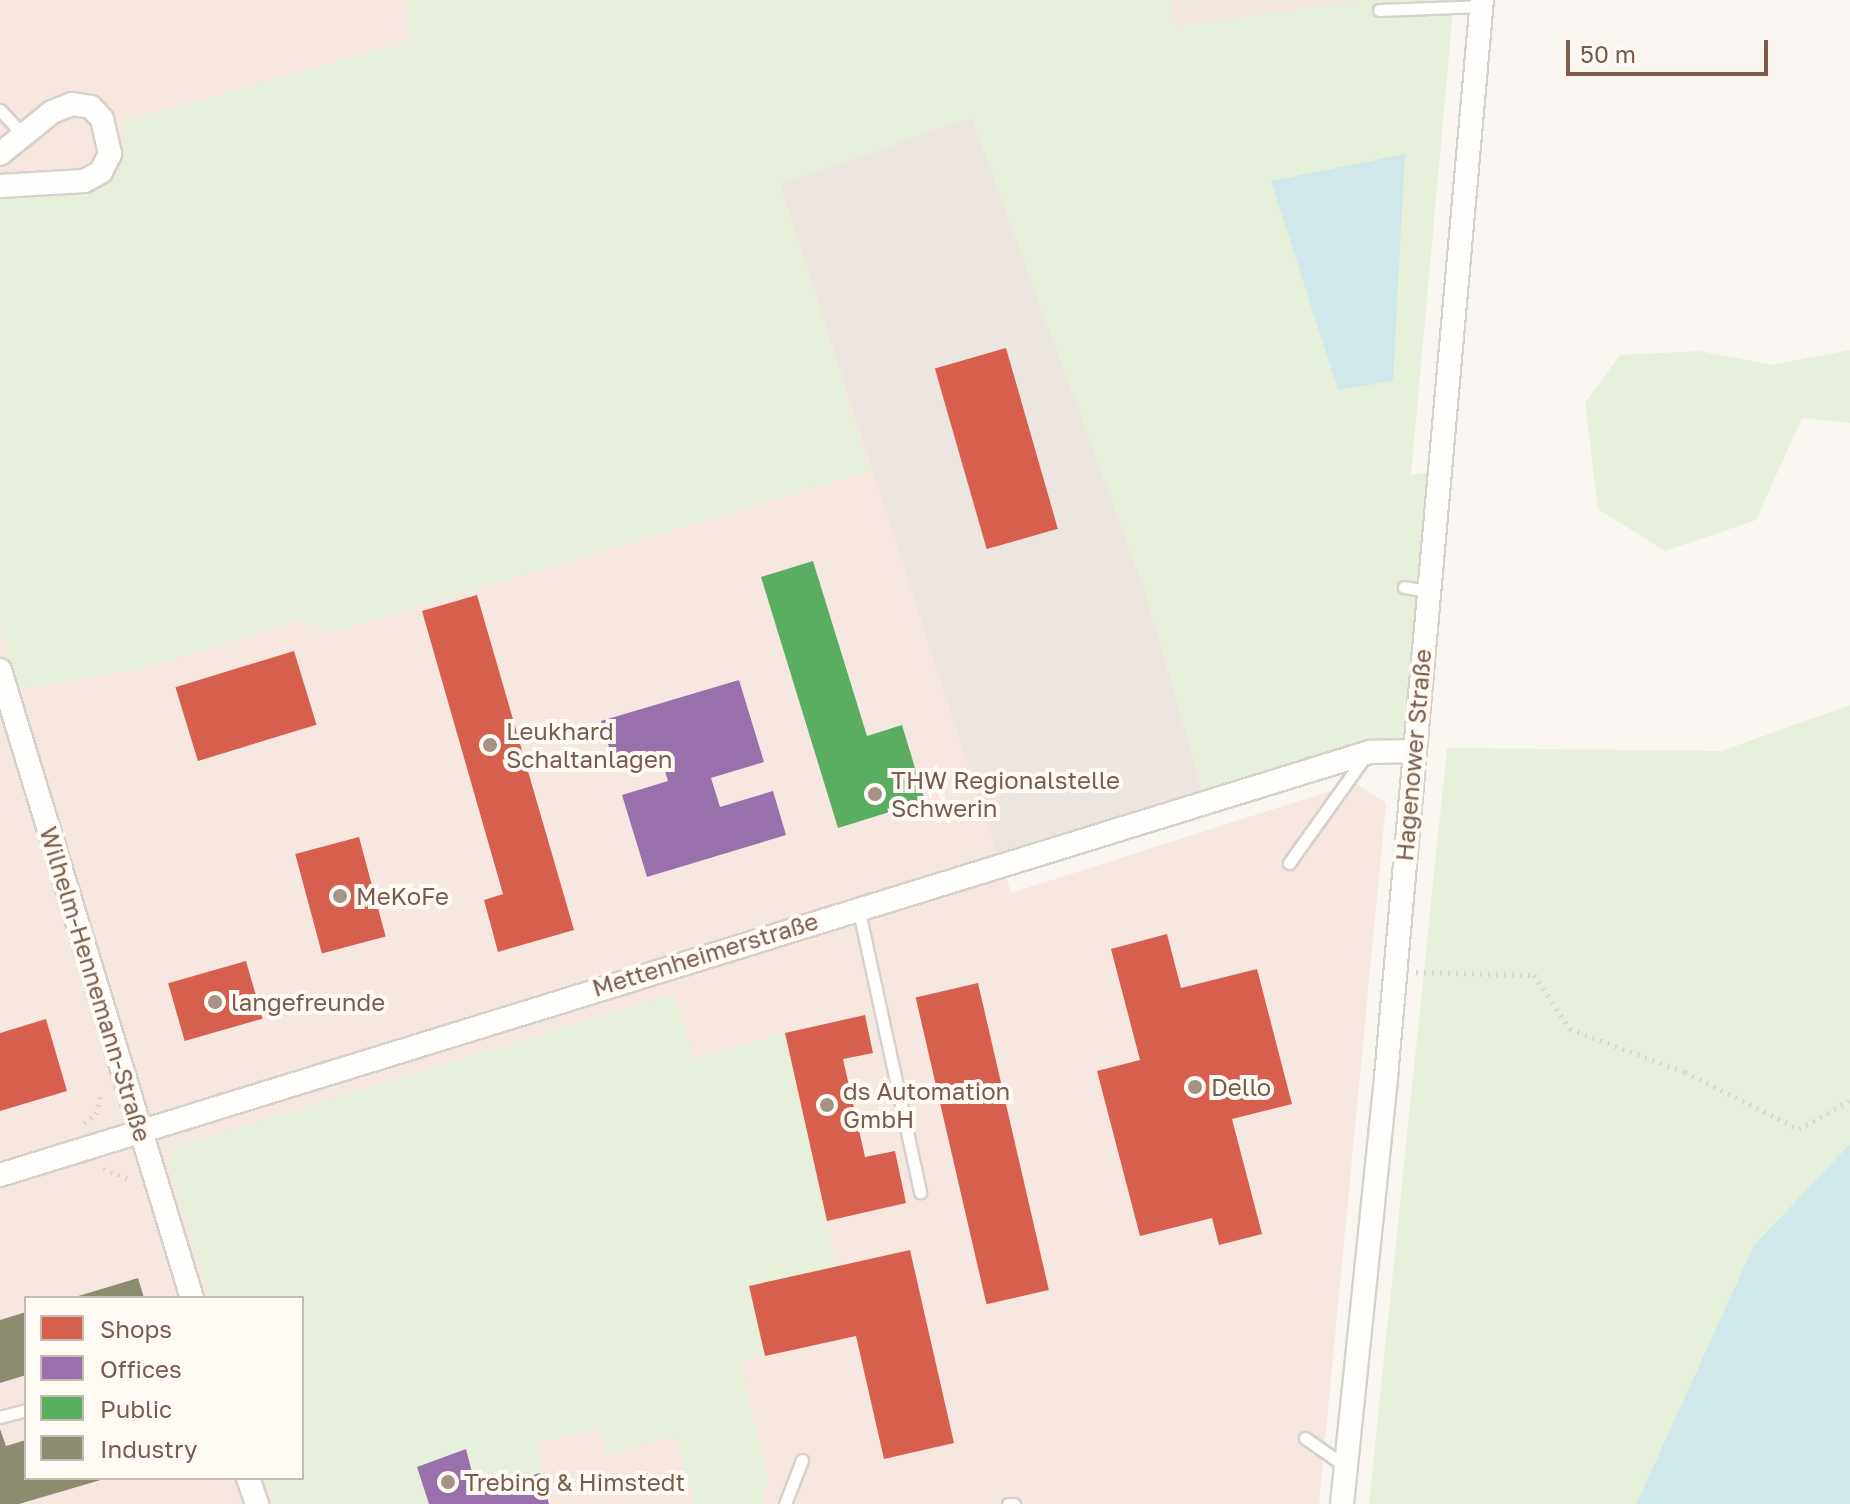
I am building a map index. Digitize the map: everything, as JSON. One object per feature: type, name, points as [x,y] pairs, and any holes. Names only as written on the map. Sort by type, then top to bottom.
[{"type":"street","name":"Hagenower Straße","points":[[1342,1504],[1395,969],[1481,3]]},
{"type":"street","points":[[0,154],[22,134],[62,108],[91,107],[102,119],[110,154],[101,172],[84,181],[0,186]]},
{"type":"street","name":"Wilhelm-Hennemann-Straße","points":[[0,670],[191,1296]]},
{"type":"street","name":"Mettenheimerstraße","points":[[0,1175],[857,906],[1370,752],[1414,751]]},
{"type":"street","points":[[249,1480],[257,1504]]},
{"type":"lane","points":[[1379,10],[1481,3]]},
{"type":"lane","points":[[0,110],[22,134]]},
{"type":"lane","points":[[1404,587],[1427,591]]},
{"type":"lane","points":[[1289,863],[1370,752]]},
{"type":"lane","points":[[857,906],[920,1192]]},
{"type":"lane","points":[[0,1417],[24,1411]]},
{"type":"lane","points":[[1305,1438],[1345,1466]]},
{"type":"lane","points":[[785,1504],[802,1460]]},
{"type":"path","points":[[1395,969],[1534,975],[1570,1029],[1685,1072],[1799,1129],[1850,1100]]},
{"type":"path","points":[[77,1127],[96,1114],[102,1090]]},
{"type":"shaded area","points":[[0,0],[406,0],[412,41],[780,184],[1011,893],[1355,783],[1386,803],[1319,1504],[0,1504]]},
{"type":"shaded area","points":[[1169,0],[1366,0],[1174,28]]},
{"type":"shaded area","points":[[972,117],[1147,597],[1206,803],[1000,863],[780,184]]},
{"type":"green space","points":[[406,0],[1169,0],[1174,28],[1366,0],[1454,0],[1411,475],[1438,470],[1414,751],[1206,803],[1147,597],[971,117],[780,185],[870,471],[331,633],[302,619],[142,669],[19,689],[0,626],[0,195],[86,195],[102,187],[119,170],[126,142],[122,122],[411,41]]},
{"type":"green space","points":[[1850,350],[1850,423],[1802,418],[1756,520],[1665,551],[1598,509],[1585,403],[1620,355],[1700,351],[1772,365]]},
{"type":"green space","points":[[1850,705],[1850,1144],[1754,1245],[1636,1504],[1369,1504],[1447,748],[1721,751]]},
{"type":"green space","points":[[674,994],[694,1060],[785,1033],[836,1267],[749,1287],[765,1356],[740,1363],[768,1479],[760,1504],[695,1504],[675,1435],[608,1455],[599,1427],[536,1445],[543,1472],[477,1491],[466,1449],[429,1504],[273,1504],[266,1480],[304,1480],[304,1296],[209,1296],[168,1163],[176,1147]]},
{"type":"water","points":[[1405,154],[1393,381],[1338,390],[1271,181]]},
{"type":"water","points":[[1850,1144],[1850,1504],[1636,1504],[1754,1245]]},
{"type":"building: Shops","points":[[1006,348],[1058,529],[987,549],[935,368]]},
{"type":"building: Shops","name":"Leukhard Schaltanlagen","points":[[477,595],[574,930],[498,952],[484,900],[503,894],[422,611]]},
{"type":"building: Shops","points":[[294,651],[317,725],[198,761],[175,687]]},
{"type":"building: Shops","name":"MeKoFe","points":[[359,837],[386,936],[322,954],[295,854]]},
{"type":"building: Shops","name":"Dello","points":[[1167,934],[1181,988],[1257,969],[1292,1104],[1232,1119],[1262,1234],[1219,1245],[1212,1218],[1140,1236],[1097,1071],[1140,1060],[1111,949]]},
{"type":"building: Shops","name":"langefreunde","points":[[246,961],[263,1019],[185,1041],[168,983]]},
{"type":"building: Shops","points":[[978,983],[1049,1290],[986,1304],[916,997]]},
{"type":"building: Shops","name":"ds Automation GmbH","points":[[865,1015],[873,1053],[843,1059],[865,1157],[895,1151],[906,1203],[827,1221],[785,1033]]},
{"type":"building: Shops","points":[[46,1019],[67,1091],[0,1111],[0,1033]]},
{"type":"building: Shops","points":[[910,1250],[954,1443],[884,1459],[856,1336],[765,1356],[749,1286]]},
{"type":"building: Offices","points":[[739,680],[764,762],[711,778],[720,807],[773,791],[786,835],[647,877],[622,795],[668,781],[660,754],[615,767],[601,721]]},
{"type":"building: Offices","name":"Trebing & Himstedt","points":[[466,1449],[477,1492],[540,1473],[549,1504],[429,1504],[417,1467]]},
{"type":"building: Public","points":[[813,561],[867,736],[902,725],[925,801],[838,828],[761,577]]},
{"type":"building: Industry","points":[[138,1278],[143,1296],[78,1296]]},
{"type":"building: Industry","points":[[24,1313],[24,1376],[0,1383],[0,1320]]},
{"type":"building: Industry","points":[[0,1429],[6,1446],[24,1441],[24,1480],[101,1480],[19,1504],[0,1504]]},
{"type":"place","name":"Leukhard Schaltanlagen","points":[[490,745]]},
{"type":"place","name":"THW Regionalstelle Schwerin","points":[[875,794]]},
{"type":"place","name":"MeKoFe","points":[[340,896]]},
{"type":"place","name":"langefreunde","points":[[215,1002]]},
{"type":"place","name":"Dello","points":[[1195,1087]]},
{"type":"place","name":"ds Automation GmbH","points":[[827,1105]]},
{"type":"place","name":"Trebing & Himstedt","points":[[448,1482]]}]
